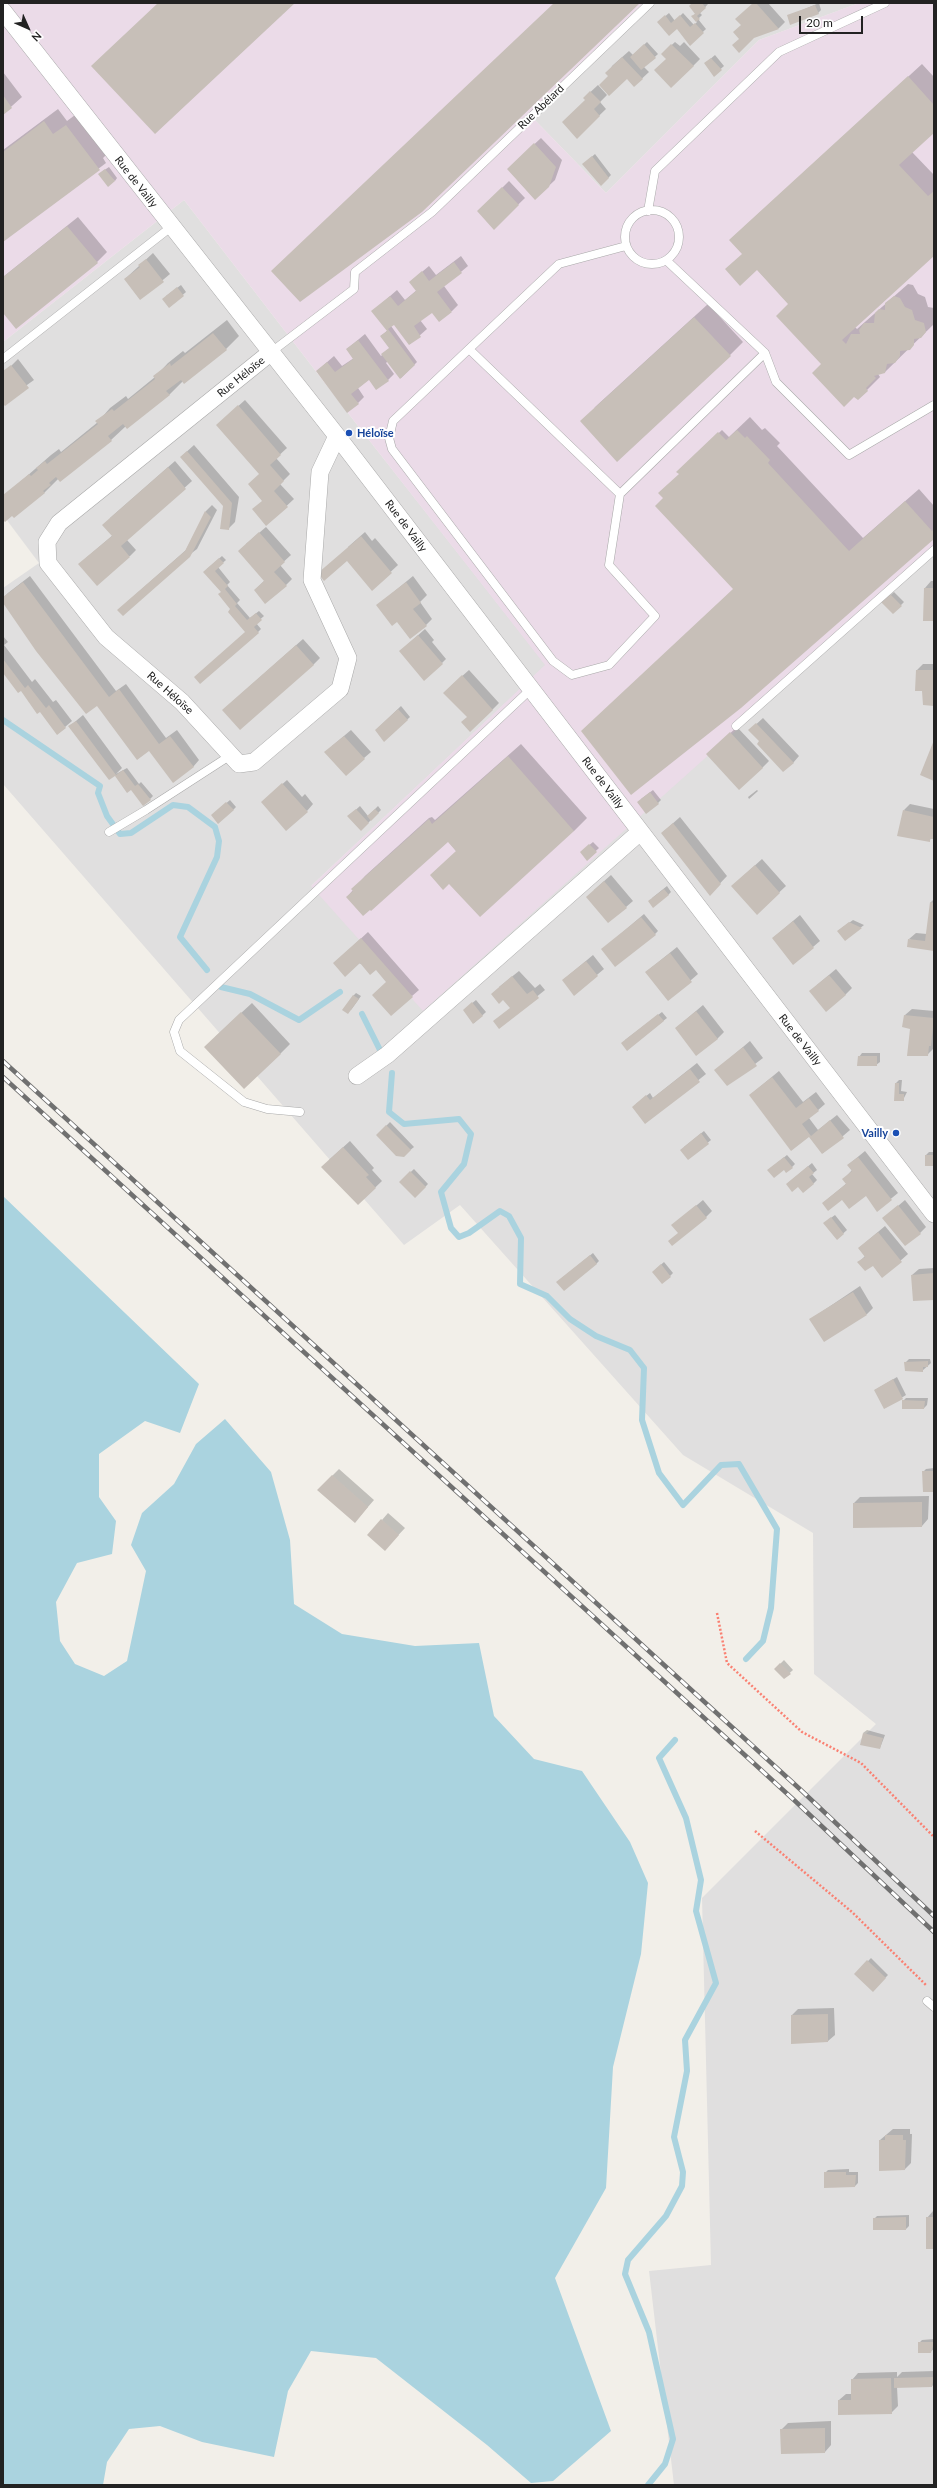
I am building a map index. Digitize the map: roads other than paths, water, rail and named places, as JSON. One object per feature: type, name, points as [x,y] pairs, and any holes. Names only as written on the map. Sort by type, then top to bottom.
[{"type":"street","name":"Rue de Vailly","points":[[3,11],[270,353],[337,436],[934,1214]]},
{"type":"street","name":"Rue Héloïse","points":[[270,353],[59,523],[47,542],[48,563],[106,637],[182,702],[239,764],[254,762],[340,689],[348,658],[312,580],[320,472],[337,436]]},
{"type":"street","points":[[357,1076],[387,1055],[640,832]]},
{"type":"lane","name":"Rue Abélard","points":[[270,353],[354,289],[355,272],[432,212],[650,3]]},
{"type":"lane","points":[[648,211],[655,171],[778,52],[885,3]]},
{"type":"lane","points":[[648,211],[665,214],[677,228],[677,245],[666,260],[651,264],[643,263],[630,253],[626,246],[625,238],[628,223],[640,213],[648,211]]},
{"type":"lane","points":[[3,359],[171,227]]},
{"type":"lane","points":[[626,246],[559,264],[393,421],[389,438],[392,449],[553,661],[572,675],[610,665],[655,616],[609,565],[620,494],[765,354]]},
{"type":"lane","points":[[666,260],[765,354],[776,382],[849,455],[934,405]]},
{"type":"lane","points":[[469,350],[620,494]]},
{"type":"lane","points":[[736,726],[934,550]]},
{"type":"lane","points":[[300,1112],[267,1109],[244,1102],[180,1051],[174,1032],[179,1020],[531,689]]},
{"type":"lane","points":[[109,832],[231,755]]},
{"type":"lane","points":[[927,2001],[934,2007]]},
{"type":"water","points":[[3,1196],[199,1384],[180,1433],[145,1421],[99,1454],[99,1497],[116,1521],[112,1554],[77,1563],[56,1602],[60,1641],[75,1664],[104,1676],[127,1661],[146,1571],[131,1545],[142,1513],[174,1484],[196,1444],[225,1419],[271,1472],[290,1540],[294,1604],[342,1634],[415,1646],[479,1643],[494,1716],[534,1759],[582,1771],[630,1842],[648,1883],[641,1954],[613,2067],[606,2188],[555,2278],[611,2431],[553,2481],[531,2483],[487,2445],[376,2358],[311,2351],[288,2391],[274,2457],[202,2442],[160,2426],[129,2429],[107,2462],[103,2485],[3,2485]]},
{"type":"waterway","points":[[3,720],[100,786],[98,793],[107,816],[120,834],[131,833],[173,805],[188,807],[215,827],[219,841],[217,857],[180,937],[207,970]]},
{"type":"waterway","points":[[221,987],[250,994],[299,1020],[340,992]]},
{"type":"waterway","points":[[362,1014],[380,1050]]},
{"type":"waterway","points":[[392,1073],[389,1112],[404,1124],[459,1119],[471,1134],[464,1164],[441,1192],[451,1228],[459,1237],[469,1233],[500,1211],[509,1216],[521,1238],[520,1284],[547,1296],[570,1319],[596,1336],[630,1350],[644,1368],[642,1420],[659,1473],[683,1505],[721,1465],[739,1464],[777,1529],[771,1608],[763,1641],[746,1659]]},
{"type":"waterway","points":[[648,2485],[665,2464],[673,2439],[649,2332],[625,2274],[628,2260],[666,2216],[682,2186],[683,2172],[674,2137],[687,2071],[685,2040],[716,1983],[696,1911],[701,1880],[686,1818],[659,1758],[675,1740]]},
{"type":"railway","points":[[3,1061],[802,1791],[934,1916]]},
{"type":"railway","points":[[3,1077],[794,1800],[934,1932]]},
{"type":"place","name":"Héloïse","points":[[349,433]]},
{"type":"place","name":"Vailly","points":[[896,1133]]}]
